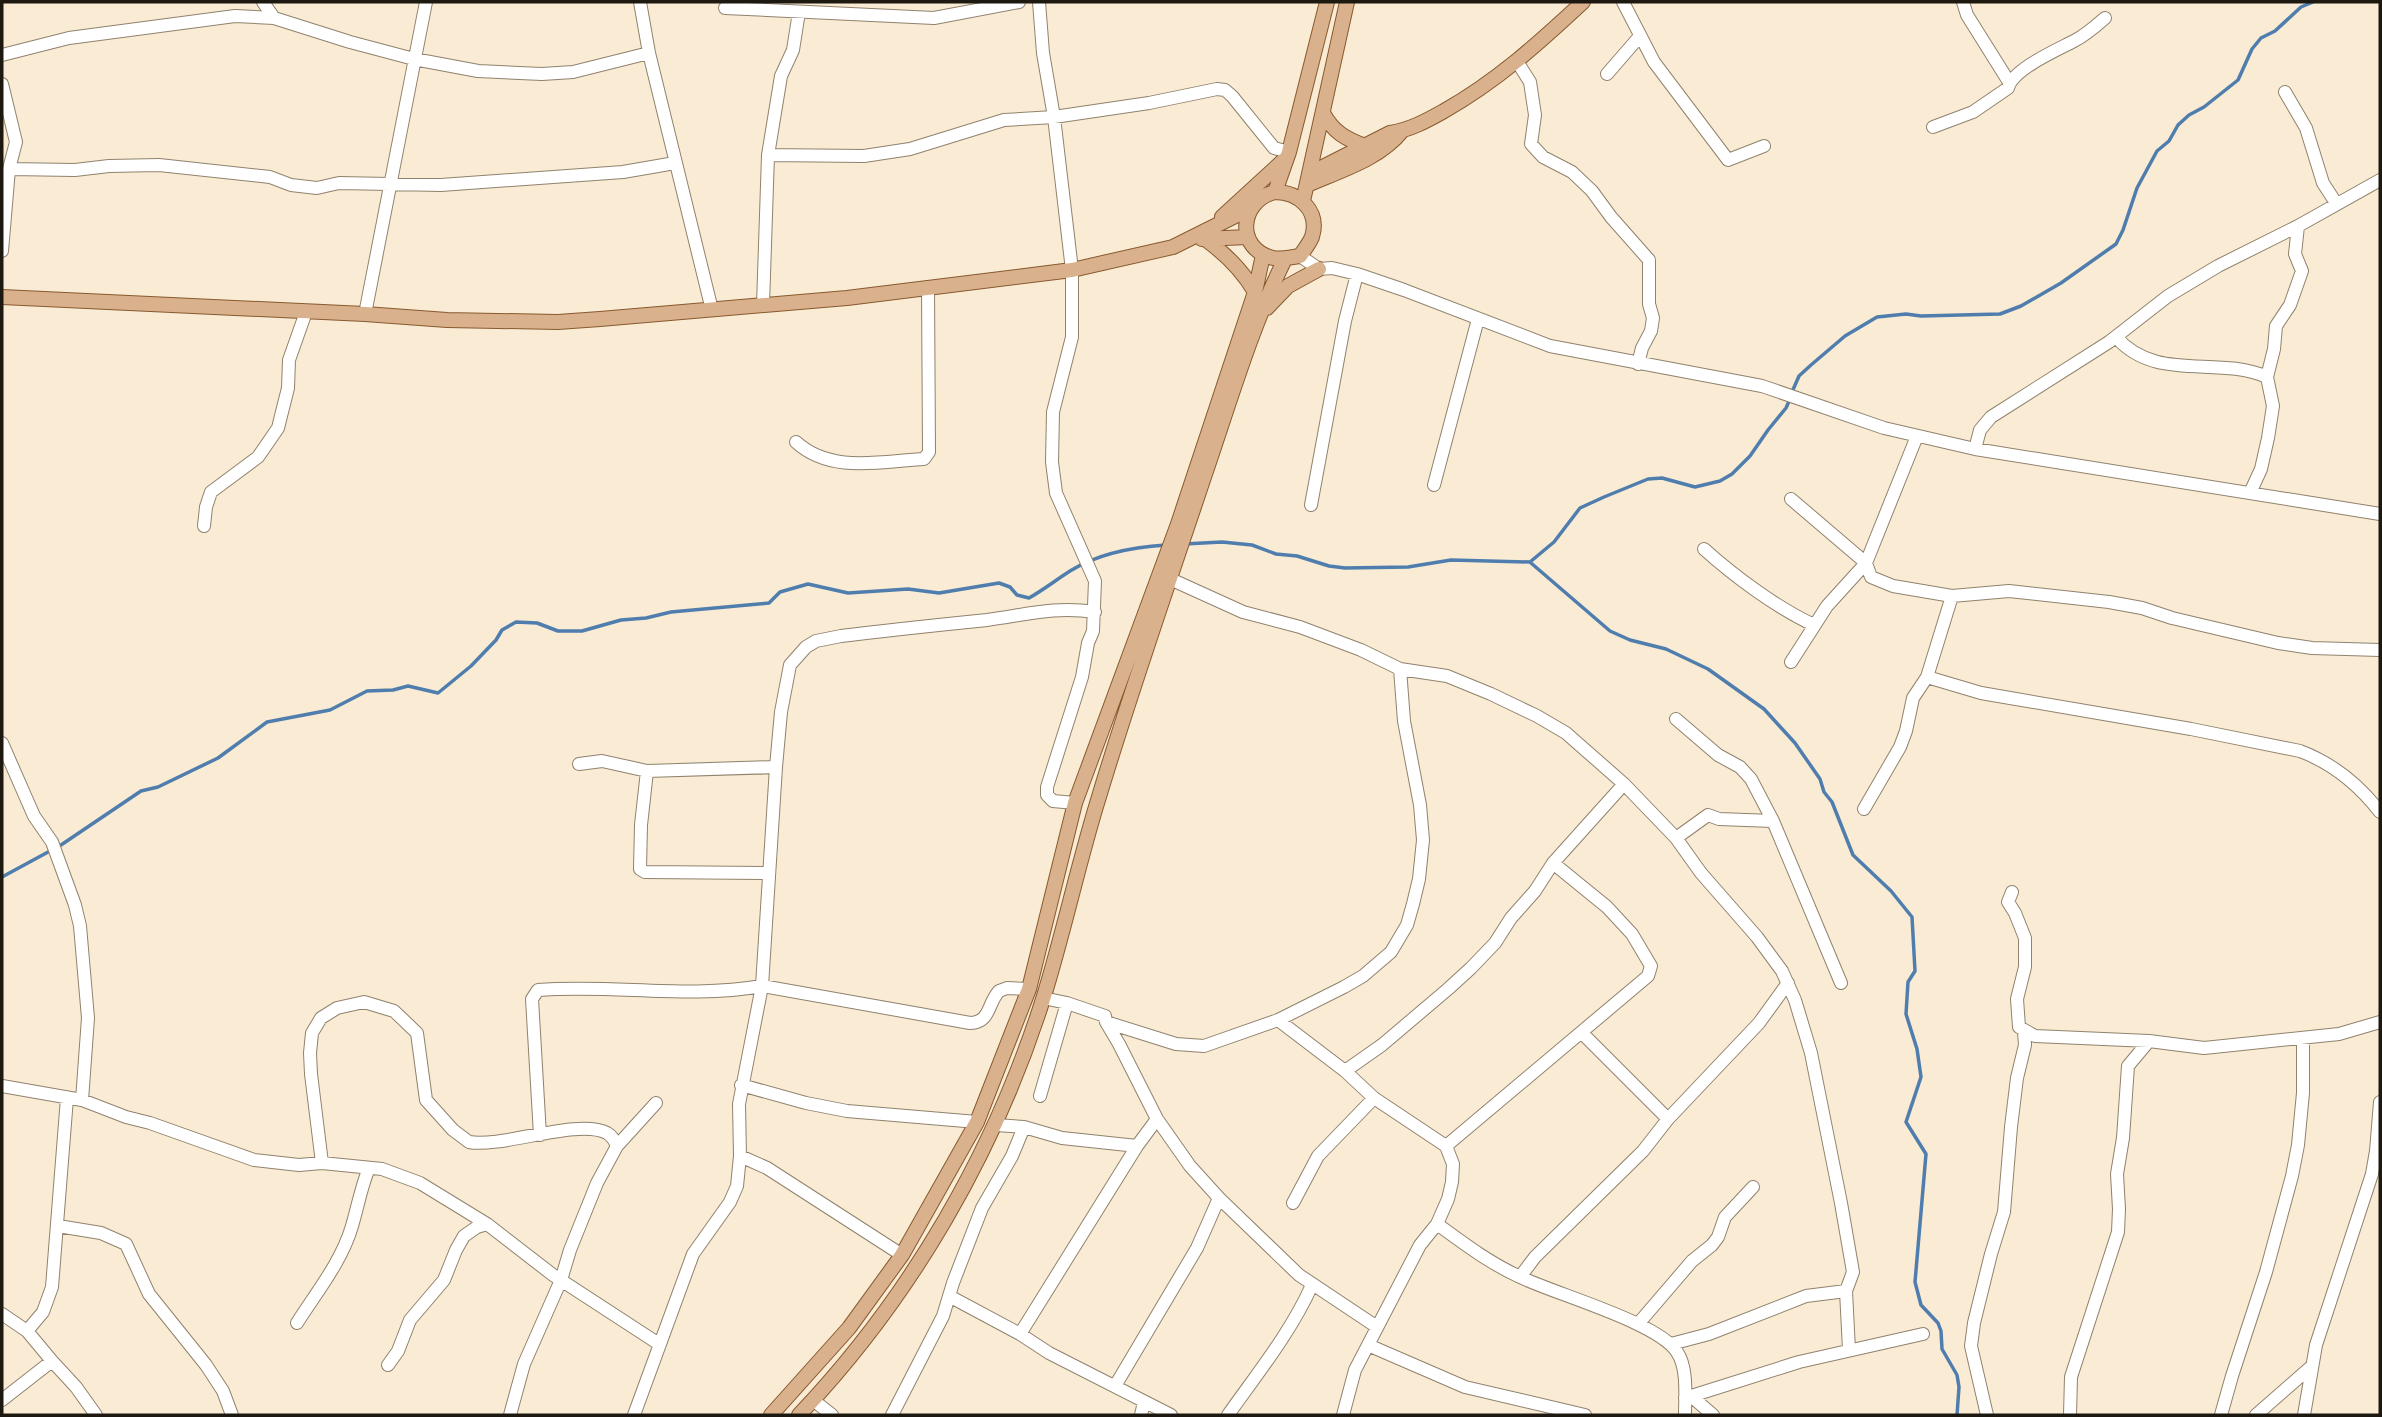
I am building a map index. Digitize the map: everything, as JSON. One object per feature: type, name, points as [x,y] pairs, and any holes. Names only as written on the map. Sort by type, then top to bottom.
[{"type":"main road","points":[[1275,192],[1289,154],[1326,2]]},
{"type":"main road","points":[[1303,201],[1348,2]]},
{"type":"main road","points":[[1309,179],[1390,133],[1420,125],[1463,100],[1518,63],[1583,2]]},
{"type":"main road","points":[[1323,113],[1329,124],[1344,137],[1365,146]]},
{"type":"main road","points":[[1309,179],[1343,170],[1391,144],[1402,131]]},
{"type":"main road","points":[[1202,236],[1289,154]]},
{"type":"main road","points":[[2,297],[447,320],[558,322],[763,305],[1072,270],[1173,247],[1202,236],[1251,208],[1261,197],[1275,192],[1290,193],[1303,201],[1314,224],[1310,241],[1292,258],[1255,323],[1182,528],[1097,804],[1043,998],[996,1125],[931,1245],[886,1311],[799,1415]]},
{"type":"main road","points":[[1251,208],[1246,223],[1252,244],[1263,255],[1292,258]]},
{"type":"main road","points":[[1202,236],[1248,237]]},
{"type":"main road","points":[[1202,236],[1230,259],[1245,275],[1255,292]]},
{"type":"main road","points":[[1182,528],[1255,292],[1263,255]]},
{"type":"main road","points":[[1255,323],[1288,286],[1319,268]]},
{"type":"main road","points":[[771,1415],[849,1328],[902,1255],[976,1122],[1029,989],[1075,803],[1166,576]]},
{"type":"street","points":[[263,2],[274,18]]},
{"type":"street","points":[[365,314],[426,2]]},
{"type":"street","points":[[640,2],[649,53],[712,310]]},
{"type":"street","points":[[725,8],[934,18],[1019,2]]},
{"type":"street","points":[[1039,2],[1042,53],[1054,117],[1072,270],[1072,337],[1053,412],[1052,461],[1056,493],[1095,581],[1093,631],[1082,677],[1047,787],[1047,795],[1053,801],[1075,803]]},
{"type":"street","points":[[1623,2],[1654,62],[1728,160],[1764,146]]},
{"type":"street","points":[[1933,127],[1973,112],[2008,88],[2009,82],[1967,15],[1962,2]]},
{"type":"street","points":[[763,305],[768,155],[781,76],[793,50],[799,12]]},
{"type":"street","points":[[2,55],[69,37],[236,16],[274,18],[414,59],[478,71],[541,74],[573,72],[649,53]]},
{"type":"street","points":[[2009,82],[2055,50],[2076,40],[2105,18]]},
{"type":"street","points":[[1607,74],[1640,36]]},
{"type":"street","points":[[1518,63],[1530,82],[1535,115],[1531,144],[1543,157],[1572,172],[1592,191],[1649,260],[1649,304],[1653,318],[1651,331],[1642,348],[1638,364]]},
{"type":"street","points":[[2,84],[16,142],[9,169],[2,251]]},
{"type":"street","points":[[768,155],[864,156],[910,149],[1004,120],[1054,117],[1149,103],[1217,89],[1225,90],[1232,96],[1274,148],[1289,154]]},
{"type":"street","points":[[2285,92],[2306,128],[2323,183],[2336,203]]},
{"type":"street","points":[[9,169],[64,170],[159,165],[270,177],[290,186],[304,188],[339,183],[441,185],[623,172],[675,163]]},
{"type":"street","points":[[1975,449],[1980,430],[1991,417],[2116,337],[2178,290],[2380,180]]},
{"type":"street","points":[[2257,494],[2273,406],[2267,377],[2276,326],[2290,305],[2302,271],[2295,254],[2298,226]]},
{"type":"street","points":[[1292,258],[1319,268],[1357,274],[1404,290],[1550,346],[1762,386],[1884,428],[1917,436],[1975,449],[2380,514]]},
{"type":"street","points":[[1311,505],[1345,321],[1357,274]]},
{"type":"street","points":[[796,442],[806,451],[821,458],[863,464],[927,456],[928,287]]},
{"type":"street","points":[[204,526],[211,492],[258,457],[278,428],[288,388],[289,359],[306,312]]},
{"type":"street","points":[[1434,485],[1478,319]]},
{"type":"street","points":[[2116,337],[2129,350],[2148,361],[2240,369],[2267,377]]},
{"type":"street","points":[[1791,662],[1827,606],[1866,563],[1917,436]]},
{"type":"street","points":[[1791,499],[1866,563],[1871,577],[1882,582],[1952,596],[2009,591],[2109,602],[2278,643],[2324,649],[2380,650]]},
{"type":"street","points":[[1704,549],[1721,565],[1790,614],[1814,625]]},
{"type":"street","points":[[1166,576],[1243,612],[1300,627],[1361,650],[1400,669],[1447,676],[1525,711],[1566,733],[1624,784],[1676,838],[1701,873],[1757,937],[1788,983],[1811,1053],[1853,1272],[1846,1290],[1849,1350]]},
{"type":"street","points":[[1864,809],[1900,747],[1913,698],[1927,677],[1952,596]]},
{"type":"street","points":[[634,1415],[692,1254],[730,1202],[737,1186],[741,1085],[762,986],[776,767],[781,712],[790,666],[806,647],[816,641],[841,635],[990,619],[1033,611],[1095,612]]},
{"type":"street","points":[[1106,1022],[1176,1044],[1204,1046],[1278,1020],[1363,976],[1391,952],[1407,925],[1419,879],[1423,840],[1420,804],[1404,721],[1400,669]]},
{"type":"street","points":[[1927,677],[1981,693],[2191,729],[2300,751],[2318,758],[2343,775],[2368,796],[2380,812]]},
{"type":"street","points":[[1676,719],[1718,755],[1740,767],[1751,779],[1773,821],[1842,983]]},
{"type":"street","points":[[2,743],[34,816],[52,842],[75,905],[83,948],[88,1018],[82,1100]]},
{"type":"street","points":[[579,764],[602,761],[647,771],[776,767]]},
{"type":"street","points":[[647,771],[640,825],[642,871],[769,873]]},
{"type":"street","points":[[1345,1071],[1382,1045],[1471,968],[1495,943],[1553,863],[1624,784]]},
{"type":"street","points":[[1676,838],[1708,815],[1719,819],[1773,821]]},
{"type":"street","points":[[1446,1146],[1648,976],[1651,966],[1632,934],[1607,907],[1553,863]]},
{"type":"street","points":[[2012,892],[2008,902],[2025,938],[2025,967],[2017,999],[2019,1027],[2028,1038],[2149,1041],[2204,1048],[2348,1032],[2380,1022]]},
{"type":"street","points":[[1520,1277],[1535,1257],[1643,1151],[1668,1119],[1759,1023],[1788,983]]},
{"type":"street","points":[[540,1135],[532,999],[538,990],[560,988],[691,991],[762,986],[980,1023],[999,991],[1007,988],[1029,989]]},
{"type":"street","points":[[1043,998],[1105,1016],[1157,1119],[1190,1166],[1219,1198],[1312,1285],[1377,1327]]},
{"type":"street","points":[[322,1163],[311,1073],[312,1033],[321,1018],[337,1008],[364,1002],[394,1011],[417,1033],[426,1100],[436,1114],[466,1140],[472,1143],[580,1129],[596,1130],[613,1137],[617,1146]]},
{"type":"street","points":[[1040,1097],[1067,1003]]},
{"type":"street","points":[[1278,1020],[1345,1071],[1374,1098],[1446,1146],[1453,1164],[1448,1199],[1437,1223],[1420,1245],[1355,1370],[1343,1415]]},
{"type":"street","points":[[1583,1033],[1668,1119]]},
{"type":"street","points":[[1987,1415],[1971,1346],[1974,1323],[2004,1212],[2017,1078],[2028,1038]]},
{"type":"street","points":[[2221,1415],[2266,1272],[2292,1176],[2298,1145],[2303,1038]]},
{"type":"street","points":[[2070,1415],[2071,1377],[2118,1232],[2117,1174],[2123,1138],[2128,1066],[2149,1041]]},
{"type":"street","points":[[741,1085],[846,1111],[976,1122]]},
{"type":"street","points":[[2,1086],[82,1100],[114,1114],[150,1123],[254,1160],[299,1165],[322,1163],[369,1167],[420,1183],[486,1224],[561,1280],[659,1344]]},
{"type":"street","points":[[27,1331],[43,1312],[52,1287],[67,1098]]},
{"type":"street","points":[[1293,1203],[1318,1156],[1374,1098]]},
{"type":"street","points":[[509,1415],[524,1364],[561,1280],[581,1220],[597,1183],[617,1146],[656,1102]]},
{"type":"street","points":[[2304,1415],[2316,1345],[2372,1174],[2380,1102]]},
{"type":"street","points":[[1020,1334],[1137,1146],[1157,1119]]},
{"type":"street","points":[[996,1125],[1024,1127],[1062,1138],[1137,1146]]},
{"type":"street","points":[[892,1415],[939,1325],[982,1208],[1012,1156],[1024,1127]]},
{"type":"street","points":[[740,1156],[767,1168],[902,1255]]},
{"type":"street","points":[[297,1323],[342,1251],[352,1227],[361,1186],[369,1167]]},
{"type":"street","points":[[1638,1324],[1692,1261],[1712,1245],[1725,1217],[1753,1187]]},
{"type":"street","points":[[1115,1386],[1197,1248],[1219,1198]]},
{"type":"street","points":[[1437,1223],[1489,1261],[1520,1277],[1638,1324],[1671,1344],[1683,1363],[1688,1397],[1685,1415]]},
{"type":"street","points":[[388,1365],[398,1351],[410,1321],[439,1289],[464,1236],[486,1224]]},
{"type":"street","points":[[58,1226],[101,1233],[126,1244],[149,1294],[206,1366],[222,1391],[232,1415]]},
{"type":"street","points":[[1228,1415],[1273,1351],[1312,1285]]},
{"type":"street","points":[[1671,1344],[1721,1329],[1806,1296],[1846,1290]]},
{"type":"street","points":[[949,1296],[1020,1334],[1049,1353],[1171,1415]]},
{"type":"street","points":[[2,1314],[27,1331],[76,1387],[96,1415]]},
{"type":"street","points":[[1688,1397],[1799,1362],[1923,1334]]},
{"type":"street","points":[[1368,1345],[1465,1387],[1585,1415]]},
{"type":"street","points":[[2,1400],[52,1362]]},
{"type":"street","points":[[2256,1415],[2312,1366]]},
{"type":"street","points":[[1688,1397],[1713,1415]]},
{"type":"street","points":[[813,1401],[832,1415]]},
{"type":"street","points":[[1141,1415],[1144,1402]]},
{"type":"waterway","points":[[1792,392],[1799,376],[1811,365],[1845,336],[1877,317],[1906,314],[2000,314],[2021,306],[2061,283],[2116,244],[2137,188],[2157,151],[2169,141],[2178,125],[2238,80],[2252,49],[2261,38],[2275,31],[2301,7],[2313,2]]},
{"type":"waterway","points":[[1184,544],[1222,542],[1252,545],[1276,554],[1297,556],[1345,568],[1408,567],[1451,560],[1530,562],[1554,542],[1580,508],[1604,497],[1648,479],[1662,478],[1695,487],[1720,481],[1732,474],[1750,456],[1790,399]]},
{"type":"waterway","points":[[2,877],[61,845],[141,791],[158,787],[218,758],[267,722],[330,710],[367,691],[393,690],[408,686],[438,693],[471,666],[502,630],[516,622],[537,623],[558,631],[582,631],[621,620],[671,612],[769,603],[780,592],[808,584],[848,593],[908,589],[939,593],[999,583],[1010,587],[1017,595],[1029,598],[1070,571],[1104,555],[1166,545]]},
{"type":"waterway","points":[[1531,563],[1610,631],[1630,640],[1666,649],[1708,669],[1764,709],[1795,743],[1820,779],[1853,855],[1891,891],[1912,917],[1915,971],[1908,982],[1906,1014],[1917,1049],[1921,1077],[1906,1122],[1926,1154],[1915,1282],[1921,1305],[1938,1323],[1942,1349],[1957,1375],[1957,1415]]}]
